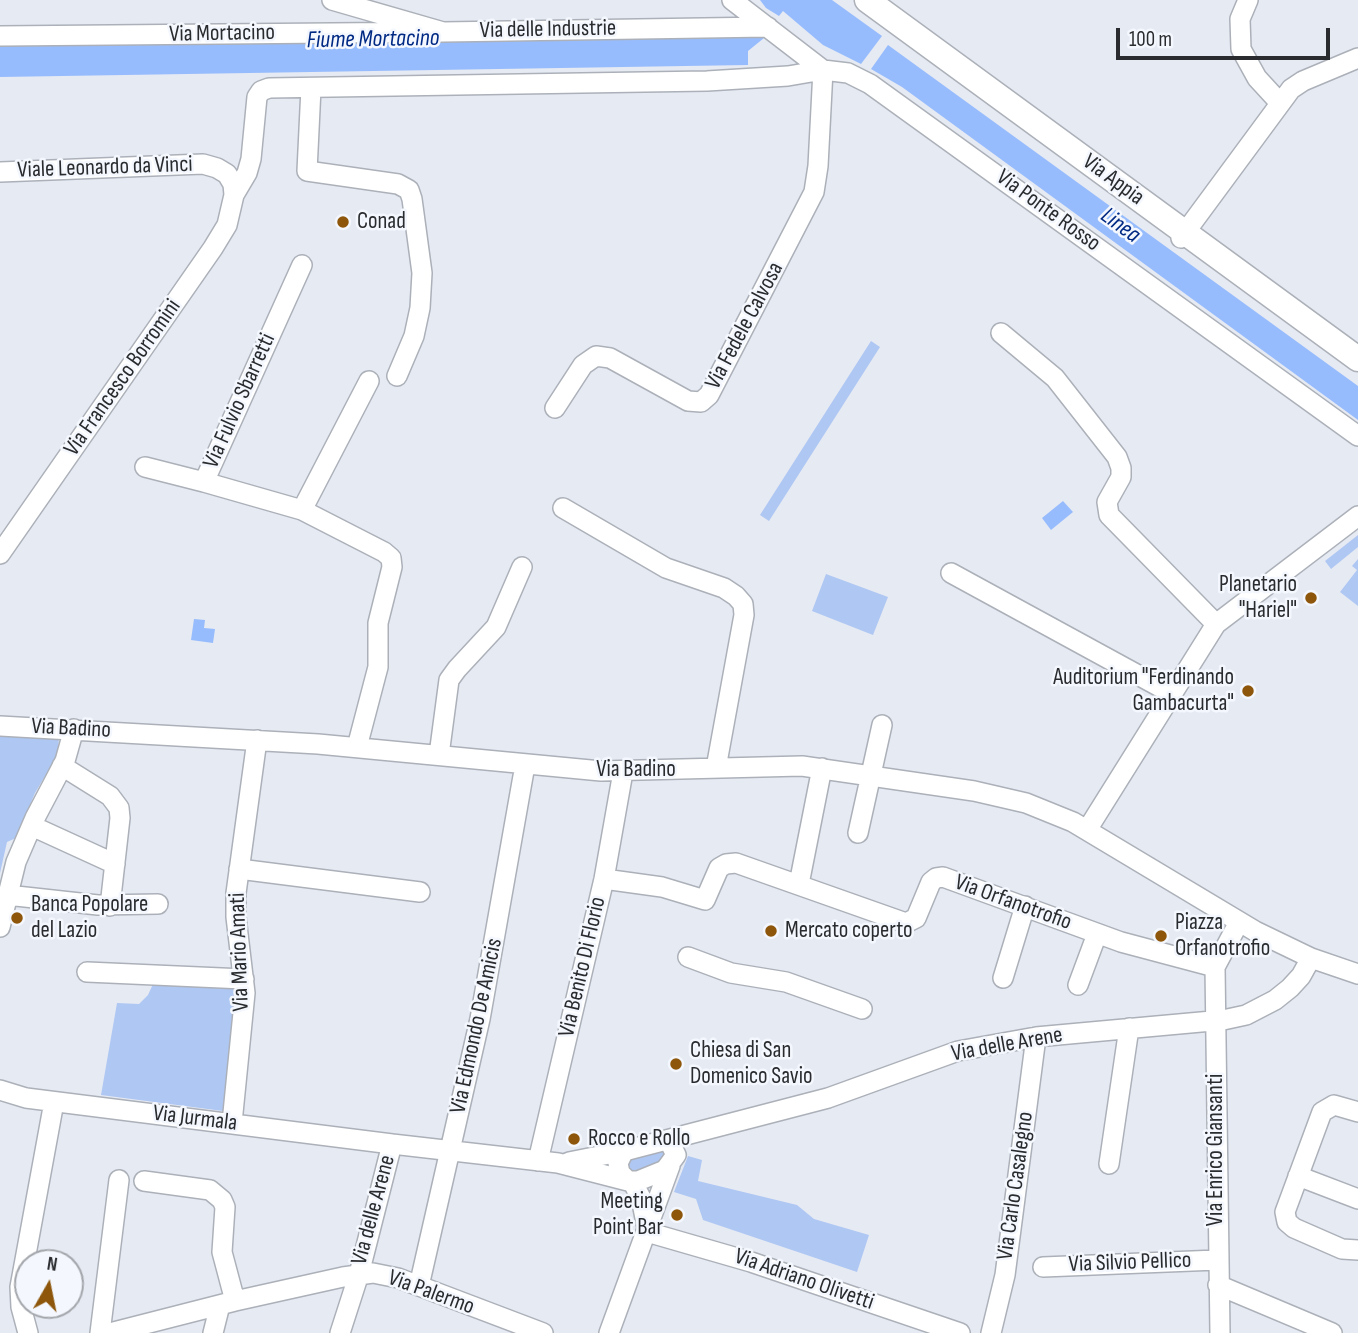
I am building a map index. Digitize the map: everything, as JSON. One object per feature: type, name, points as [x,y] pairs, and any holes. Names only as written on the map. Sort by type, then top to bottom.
[{"type":"main road","name":"Via Appia","points":[[867,0],[1183,236],[1358,359]]},
{"type":"street","name":"Via delle Industrie","points":[[332,0],[443,32],[771,29]]},
{"type":"street","name":"Via Ponte Rosso","points":[[732,0],[821,68],[848,73],[870,84],[1358,436]]},
{"type":"street","points":[[1248,0],[1240,19],[1241,49],[1257,78],[1280,103]]},
{"type":"street","name":"Via Mortacino","points":[[0,36],[443,32]]},
{"type":"street","points":[[1183,236],[1291,89],[1303,81],[1358,58]]},
{"type":"street","points":[[397,376],[414,337],[420,309],[422,273],[412,199],[409,190],[398,184],[307,171],[311,88],[739,80],[788,76],[821,68]]},
{"type":"street","name":"Via Fedele Calvosa","points":[[555,408],[587,361],[601,355],[688,401],[701,402],[709,396],[814,192],[818,166],[821,68]]},
{"type":"street","name":"Via Francesco Borromini","points":[[0,554],[227,225],[234,195],[247,173],[251,159],[258,94],[269,88],[311,88]]},
{"type":"street","name":"Viale Leonardo da Vinci","points":[[0,172],[199,163],[218,168],[227,174],[233,184],[234,195]]},
{"type":"street","name":"Via Fulvio Sbarretti","points":[[302,265],[204,482],[302,510],[386,553],[392,561],[379,619],[378,667],[357,747]]},
{"type":"street","points":[[1001,334],[1055,378],[1117,457],[1121,477],[1107,502],[1109,515],[1216,624]]},
{"type":"street","points":[[302,510],[369,381]]},
{"type":"street","points":[[145,467],[204,482]]},
{"type":"street","points":[[563,508],[672,571],[724,588],[743,604],[744,615],[716,768]]},
{"type":"street","points":[[1087,830],[1216,624],[1358,516]]},
{"type":"street","points":[[439,755],[449,680],[495,628],[522,567]]},
{"type":"street","points":[[951,573],[1171,693]]},
{"type":"street","points":[[858,833],[882,725]]},
{"type":"street","name":"Via Badino","points":[[0,726],[357,747],[525,765],[623,772],[776,765],[822,768],[1008,798],[1052,813],[1087,830],[1239,922],[1311,958],[1358,974]]},
{"type":"street","points":[[0,927],[16,862],[62,766],[74,729]]},
{"type":"street","name":"Via Mario Amati","points":[[232,1123],[244,1009],[244,979],[235,909],[257,740]]},
{"type":"street","name":"Via Edmondo De Amicis","points":[[419,1286],[492,960],[525,765]]},
{"type":"street","points":[[62,766],[107,793],[117,803],[120,818],[110,906]]},
{"type":"street","points":[[604,879],[662,887],[705,900],[716,872],[722,865],[731,863],[799,884],[822,768]]},
{"type":"street","name":"Via Benito Di Florio","points":[[548,1162],[623,772]]},
{"type":"street","points":[[32,826],[114,864]]},
{"type":"street","points":[[239,869],[420,892]]},
{"type":"street","name":"Via Orfanotrofio","points":[[799,884],[901,923],[909,923],[918,914],[931,882],[939,877],[1097,934],[1215,967]]},
{"type":"street","points":[[7,895],[110,906],[158,904]]},
{"type":"street","points":[[1003,978],[1025,906]]},
{"type":"street","points":[[1215,967],[1239,922]]},
{"type":"street","points":[[1078,985],[1097,934]]},
{"type":"street","points":[[688,957],[731,973],[786,982],[862,1009]]},
{"type":"street","name":"Via delle Arene","points":[[672,1154],[690,1135],[828,1098],[948,1054],[1036,1037],[1215,1020],[1246,1014],[1275,1000],[1294,984],[1311,958]]},
{"type":"street","name":"Via Enrico Giansanti","points":[[1215,967],[1220,1333]]},
{"type":"street","points":[[87,972],[244,979]]},
{"type":"street","points":[[1109,1164],[1129,1028]]},
{"type":"street","name":"Via Carlo Casalegno","points":[[991,1333],[1005,1275],[1036,1037]]},
{"type":"street","name":"Via Jurmala","points":[[0,1090],[54,1102],[391,1144]]},
{"type":"street","points":[[29,1333],[21,1307],[20,1287],[54,1102]]},
{"type":"street","points":[[1358,1112],[1339,1105],[1325,1109],[1285,1209],[1287,1222],[1294,1228],[1342,1248],[1358,1250]]},
{"type":"street","name":"Via delle Arene","points":[[110,1333],[359,1274],[391,1144],[548,1162]]},
{"type":"street","points":[[624,1152],[619,1160],[619,1170],[630,1181],[644,1208],[647,1232]]},
{"type":"street","points":[[548,1162],[624,1152],[672,1154]]},
{"type":"street","points":[[548,1162],[630,1181],[655,1176],[672,1154]]},
{"type":"street","points":[[609,1333],[647,1232],[672,1154]]},
{"type":"street","points":[[1298,1176],[1358,1199]]},
{"type":"street","points":[[100,1333],[119,1180]]},
{"type":"street","points":[[144,1181],[210,1190],[222,1200],[225,1207],[222,1252],[228,1303],[213,1333]]},
{"type":"street","name":"Via Adriano Olivetti","points":[[647,1232],[741,1259],[960,1333]]},
{"type":"street","name":"Via Silvio Pellico","points":[[1043,1267],[1217,1260]]},
{"type":"street","points":[[340,1333],[359,1274]]},
{"type":"street","name":"Via Palermo","points":[[359,1274],[385,1274],[531,1331]]},
{"type":"street","points":[[1218,1285],[1332,1333]]},
{"type":"shaded area","points":[[871,341],[880,347],[769,521],[760,515]]},
{"type":"shaded area","points":[[1358,535],[1358,547],[1331,569],[1325,561]]},
{"type":"shaded area","points":[[1358,559],[1358,606],[1340,592],[1357,570],[1352,566]]},
{"type":"shaded area","points":[[826,574],[888,597],[873,635],[812,611]]},
{"type":"shaded area","points":[[0,732],[59,736],[58,754],[35,793],[16,838],[7,842],[0,873]]},
{"type":"shaded area","points":[[153,984],[227,985],[238,998],[223,1111],[101,1095],[117,1003],[139,1004],[148,995]]},
{"type":"shaded area","points":[[667,1145],[667,1164],[630,1177],[627,1155]]},
{"type":"shaded area","points":[[688,1156],[702,1160],[698,1181],[797,1205],[814,1219],[869,1235],[857,1272],[703,1220],[696,1199],[674,1192]]},
{"type":"water","points":[[760,0],[832,0],[882,36],[861,64],[823,45],[783,11],[779,16],[766,8]]},
{"type":"water","name":"Fiume Mortacino","points":[[746,34],[764,38],[748,51],[748,65],[0,77],[0,45]]},
{"type":"water","name":"Linea","points":[[888,45],[1358,386],[1358,420],[902,87],[871,69]]},
{"type":"water","points":[[1063,501],[1073,512],[1051,530],[1042,518]]},
{"type":"water","points":[[194,619],[205,620],[204,628],[215,629],[213,643],[191,640]]},
{"type":"place","name":"Conad","points":[[343,222]]},
{"type":"place","name":"Planetario \"Hariel\"","points":[[1311,598]]},
{"type":"place","name":"Auditorium \"Ferdinando Gambacurta\"","points":[[1248,691]]},
{"type":"place","name":"Banca Popolare del Lazio","points":[[17,918]]},
{"type":"place","name":"Mercato coperto","points":[[771,931]]},
{"type":"place","name":"Piazza Orfanotrofio","points":[[1161,936]]},
{"type":"place","name":"Chiesa di San Domenico Savio","points":[[676,1064]]},
{"type":"place","name":"Rocco e Rollo","points":[[574,1139]]},
{"type":"place","name":"Meeting Point Bar","points":[[677,1215]]}]
